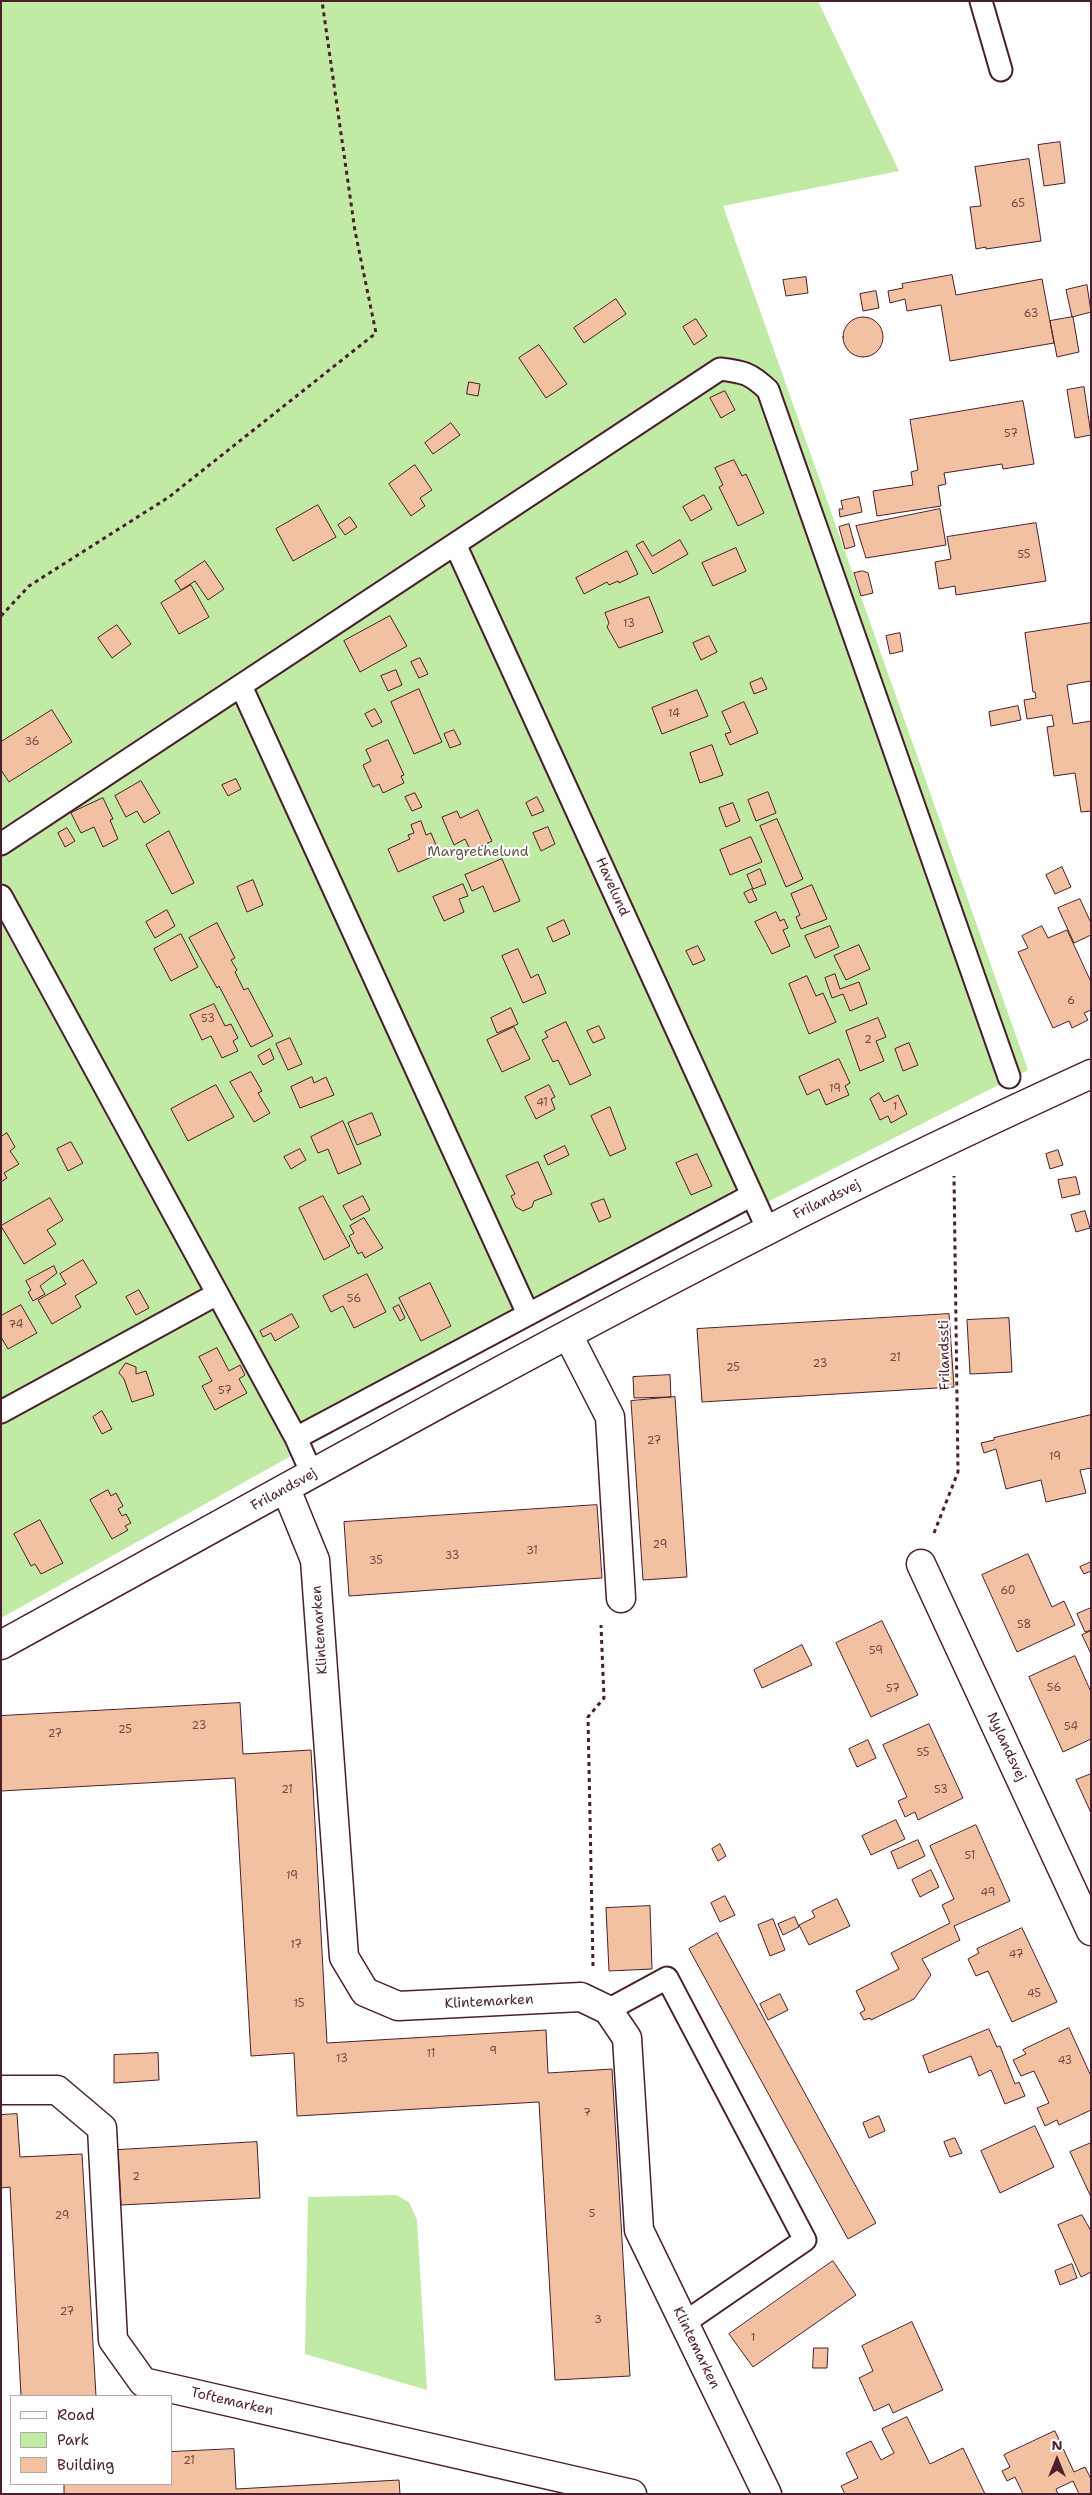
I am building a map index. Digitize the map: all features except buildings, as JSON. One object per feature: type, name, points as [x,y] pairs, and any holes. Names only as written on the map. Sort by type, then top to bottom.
[{"type":"street","name":"Frilandsvej","points":[[1,1645],[568,1335],[768,1230],[953,1138],[1091,1074]]},
{"type":"street","points":[[568,1335],[610,1417],[621,1598]]},
{"type":"street","name":"Klintemarken","points":[[286,1489],[315,1560],[344,1957],[365,1992],[398,2006],[581,1997],[608,2010],[627,2038],[639,2230],[767,2494]]},
{"type":"street","name":"Nylandsvej","points":[[921,1564],[1091,1931]]},
{"type":"street","name":"Toftemarken","points":[[1,2090],[57,2090],[102,2128],[113,2340],[142,2382],[632,2494]]},
{"type":"lane","points":[[981,1],[1001,70]]},
{"type":"lane","points":[[1,844],[720,369],[753,376],[768,390],[1009,1077]]},
{"type":"lane","name":"Havelund","points":[[456,544],[768,1230]]},
{"type":"lane","points":[[241,686],[528,1314]]},
{"type":"lane","points":[[1,896],[296,1438],[312,1474]]},
{"type":"lane","points":[[296,1438],[752,1195]]},
{"type":"lane","points":[[1,1412],[217,1294]]},
{"type":"lane","points":[[608,2010],[667,1978],[805,2240],[684,2323]]},
{"type":"path","points":[[1,616],[29,586],[169,497],[376,332],[355,231],[322,1]]},
{"type":"path","name":"Frilandssti","points":[[921,1564],[958,1472],[953,1138]]},
{"type":"path","points":[[581,1997],[593,1979],[588,1716],[604,1698],[601,1611],[621,1598]]},
{"type":"green space","name":"Margrethelund","points":[[1,1],[818,1],[899,171],[723,206],[1028,1070],[529,1323],[1,1618]]},
{"type":"green space","points":[[396,2195],[409,2202],[417,2220],[427,2390],[305,2354],[308,2197]]}]
